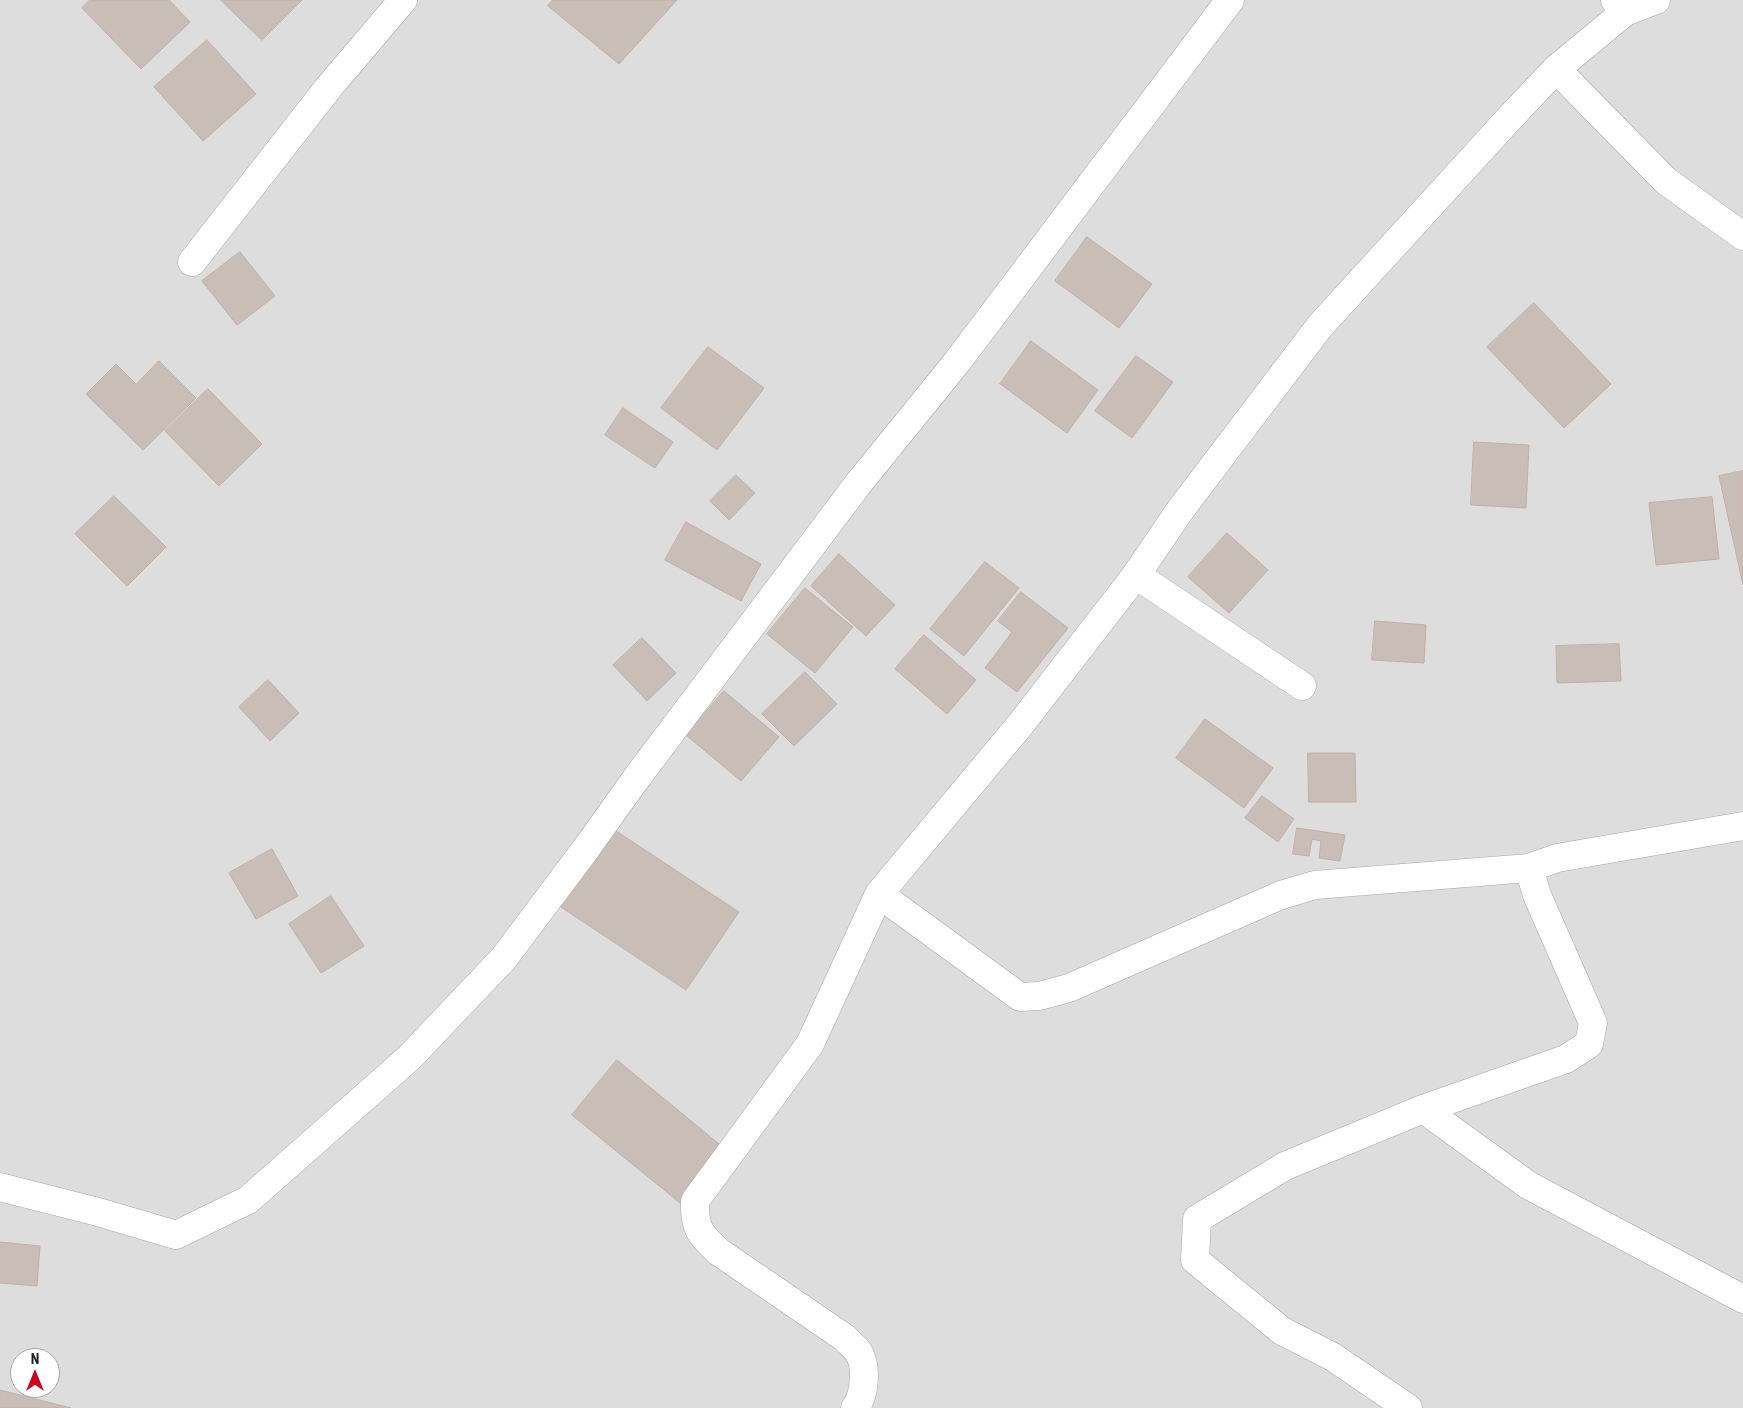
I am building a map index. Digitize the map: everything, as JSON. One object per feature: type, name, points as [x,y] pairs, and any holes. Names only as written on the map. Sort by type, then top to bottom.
[{"type":"street","points":[[192,262],[329,87],[403,0]]},
{"type":"street","points":[[0,1187],[98,1212],[176,1235],[248,1200],[409,1058],[504,958],[817,538],[858,484],[957,362],[1230,0]]},
{"type":"street","points":[[855,1408],[865,1374],[859,1352],[845,1338],[719,1252],[702,1237],[694,1218],[695,1201],[810,1044],[879,894],[1020,725],[1136,575],[1181,509],[1320,326],[1506,122],[1620,6],[1656,0]]},
{"type":"street","points":[[1556,69],[1666,181],[1743,236]]},
{"type":"street","points":[[1136,575],[1302,686]]},
{"type":"street","points":[[879,894],[1020,997],[1039,996],[1069,988],[1281,895],[1315,885],[1529,868],[1557,858],[1743,826]]},
{"type":"street","points":[[1408,1408],[1333,1357],[1282,1331],[1195,1260],[1197,1219],[1285,1166],[1423,1108],[1566,1059],[1589,1044],[1593,1023],[1537,895],[1529,868]]},
{"type":"street","points":[[1423,1108],[1528,1185],[1743,1299]]},
{"type":"shaded area","points":[[0,0],[1743,0],[1743,1408],[0,1408]]},
{"type":"building","points":[[90,0],[169,0],[190,22],[141,69],[82,8]]},
{"type":"building","points":[[221,0],[302,0],[262,40]]},
{"type":"building","points":[[553,0],[677,0],[619,64],[548,6]]},
{"type":"building","points":[[207,40],[256,94],[203,141],[154,87]]},
{"type":"building","points":[[1087,237],[1152,284],[1119,328],[1055,281]]},
{"type":"building","points":[[240,252],[275,296],[237,325],[202,281]]},
{"type":"building","points":[[1534,303],[1611,384],[1564,428],[1487,347]]},
{"type":"building","points":[[1031,341],[1098,390],[1067,433],[1000,384]]},
{"type":"building","points":[[708,347],[764,388],[717,450],[661,408]]},
{"type":"building","points":[[1136,356],[1173,382],[1132,438],[1095,411]]},
{"type":"building","points":[[159,361],[196,398],[143,450],[86,394],[116,364],[136,384]]},
{"type":"building","points":[[208,389],[262,444],[219,486],[165,431]]},
{"type":"building","points":[[623,408],[673,442],[655,468],[605,435]]},
{"type":"building","points":[[1474,442],[1529,445],[1526,508],[1471,505]]},
{"type":"building","points":[[1743,471],[1743,585],[1719,476]]},
{"type":"building","points":[[736,475],[755,493],[729,520],[710,501]]},
{"type":"building","points":[[114,496],[166,547],[127,586],[75,534]]},
{"type":"building","points":[[1712,497],[1719,559],[1656,565],[1649,503]]},
{"type":"building","points":[[686,522],[761,564],[741,601],[665,560]]},
{"type":"building","points":[[1227,533],[1268,570],[1229,613],[1188,577]]},
{"type":"building","points":[[839,554],[895,605],[866,636],[811,586]]},
{"type":"building","points":[[985,562],[1019,588],[964,656],[930,629]]},
{"type":"building","points":[[805,588],[853,627],[815,673],[767,634]]},
{"type":"building","points":[[1021,592],[1068,628],[1017,692],[985,668],[1012,632],[998,621]]},
{"type":"building","points":[[1375,621],[1426,625],[1424,663],[1372,660]]},
{"type":"building","points":[[924,635],[976,680],[947,714],[895,669]]},
{"type":"building","points":[[642,638],[676,673],[647,701],[613,665]]},
{"type":"building","points":[[1619,644],[1621,681],[1557,683],[1556,646]]},
{"type":"building","points":[[805,672],[837,704],[794,746],[762,714]]},
{"type":"building","points":[[268,680],[299,713],[270,741],[239,707]]},
{"type":"building","points":[[724,691],[779,737],[741,781],[686,735]]},
{"type":"building","points":[[1205,719],[1273,768],[1244,808],[1176,758]]},
{"type":"building","points":[[1308,753],[1355,753],[1356,802],[1309,802]]},
{"type":"building","points":[[1262,796],[1294,819],[1278,842],[1245,818]]},
{"type":"building","points":[[610,827],[739,912],[686,990],[558,905]]},
{"type":"building","points":[[1297,828],[1345,835],[1340,861],[1319,858],[1321,841],[1312,839],[1309,856],[1293,854]]},
{"type":"building","points":[[272,849],[298,896],[256,919],[229,873]]},
{"type":"building","points":[[331,896],[364,946],[321,973],[289,924]]},
{"type":"building","points":[[617,1060],[730,1153],[685,1207],[572,1115]]},
{"type":"building","points":[[0,1242],[40,1246],[37,1286],[0,1283]]},
{"type":"building","points":[[0,1390],[10,1393],[10,1398],[32,1398],[71,1408],[0,1408]]}]
